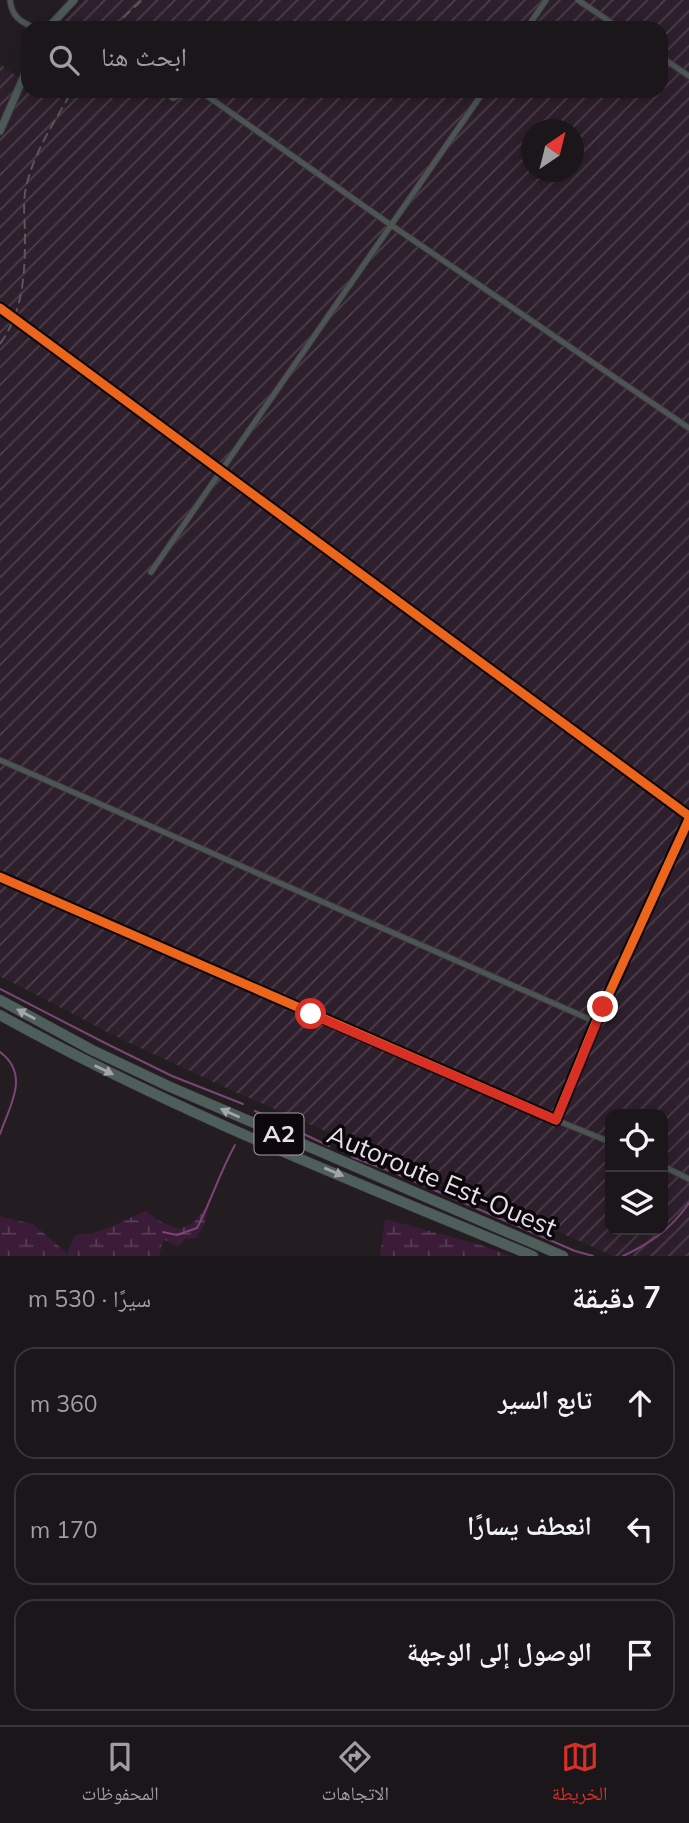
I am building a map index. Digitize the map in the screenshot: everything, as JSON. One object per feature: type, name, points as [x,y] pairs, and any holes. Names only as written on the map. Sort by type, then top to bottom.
[{"type":"highway","name":"Autoroute Est-Ouest","points":[[0,1000],[92,1050],[168,1086],[563,1256]]},
{"type":"highway","name":"Autoroute Est-Ouest","points":[[0,1015],[85,1061],[221,1125],[533,1256]]},
{"type":"street","points":[[10,0],[14,15],[21,21]]},
{"type":"street","points":[[54,21],[74,0]]},
{"type":"street","points":[[532,21],[546,0]]},
{"type":"street","points":[[578,0],[609,21]]},
{"type":"street","points":[[668,62],[689,76]]},
{"type":"street","points":[[0,131],[21,83]]},
{"type":"street","points":[[210,98],[689,428]]},
{"type":"street","points":[[151,572],[479,98]]},
{"type":"street","points":[[0,308],[689,818],[596,1022],[556,1120]]},
{"type":"street","points":[[0,760],[596,1022]]},
{"type":"street","points":[[0,877],[605,1140]]},
{"type":"street","points":[[668,1168],[689,1179]]},
{"type":"shaded area","points":[[83,0],[689,0],[689,1256],[614,1256],[233,1091],[119,1038],[0,976],[0,64],[21,79],[21,98],[668,98],[668,21],[63,21]]},
{"type":"green space","points":[[210,1202],[204,1225],[196,1238],[185,1239],[178,1247],[165,1240],[159,1256],[0,1256],[0,1215],[33,1224],[67,1253],[75,1235],[102,1230],[145,1211],[163,1223],[180,1229],[193,1223]]},
{"type":"green space","points":[[385,1219],[478,1244],[510,1256],[380,1256]]},
{"type":"waterway","points":[[0,989],[172,1076],[243,1104]]},
{"type":"waterway","points":[[0,1052],[9,1061],[16,1081],[12,1102],[0,1134]]},
{"type":"waterway","points":[[255,1111],[329,1146]]},
{"type":"waterway","points":[[163,1232],[177,1235],[197,1228],[235,1145]]},
{"type":"waterway","points":[[352,1157],[575,1251],[593,1256]]},
{"type":"waterway","points":[[623,1256],[660,1234],[689,1203]]},
{"type":"railway","points":[[120,21],[142,0]]},
{"type":"railway","points":[[0,344],[14,319],[21,293],[25,251],[24,198],[28,179],[44,140],[68,98]]},
{"type":"cycle path","points":[[0,308],[689,816]]},
{"type":"cycle path","points":[[0,877],[556,1120],[596,1022],[689,819]]},
{"type":"route","points":[[311,1014],[556,1120],[603,1007]]}]
